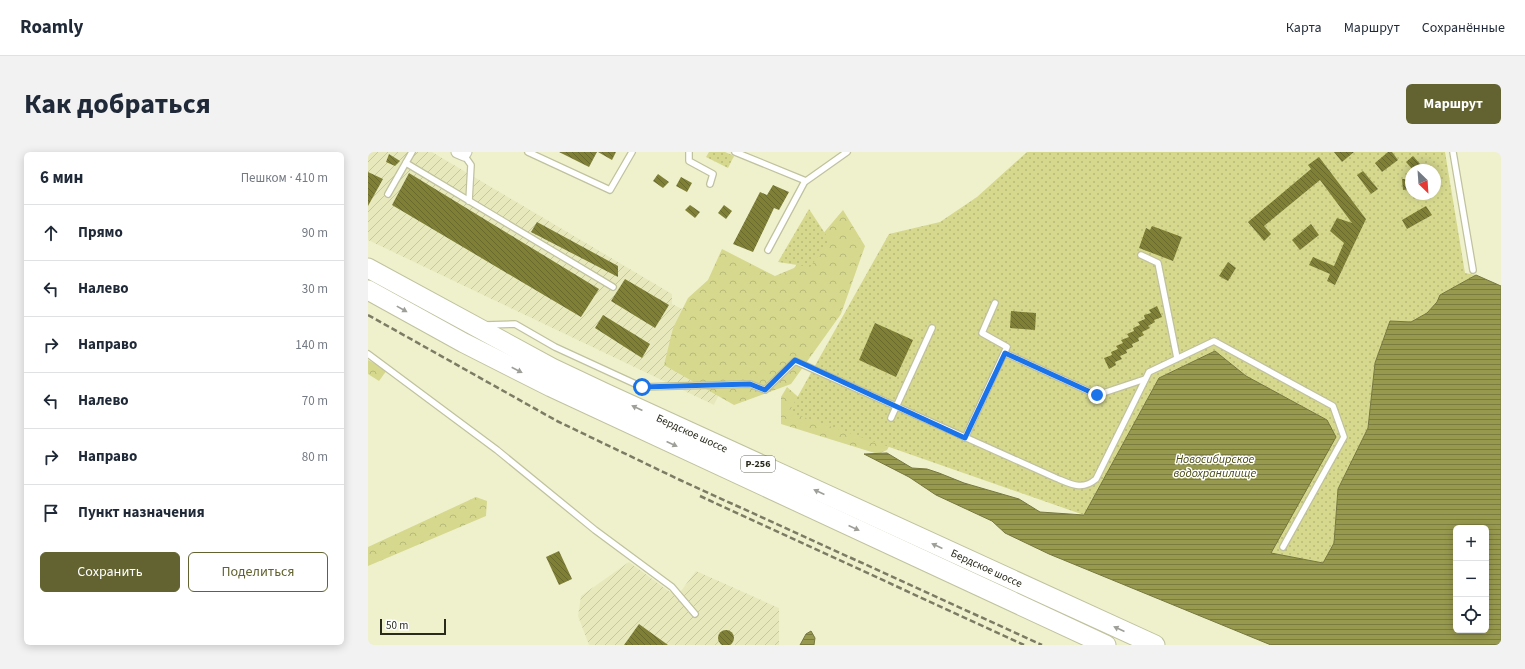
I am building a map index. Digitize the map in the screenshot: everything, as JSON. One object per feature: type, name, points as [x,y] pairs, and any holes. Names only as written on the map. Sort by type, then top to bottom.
[{"type":"highway","name":"Бердское шоссе","points":[[368,268],[473,326],[607,394],[1155,645]]},
{"type":"highway","name":"Бердское шоссе","points":[[368,290],[464,343],[551,387],[1106,645]]},
{"type":"lane","points":[[388,194],[412,152]]},
{"type":"lane","points":[[528,152],[610,190],[632,152]]},
{"type":"lane","points":[[689,152],[689,161],[713,174],[710,184]]},
{"type":"lane","points":[[735,152],[805,181]]},
{"type":"lane","points":[[768,250],[805,181],[847,152]]},
{"type":"lane","points":[[1453,152],[1472,270]]},
{"type":"lane","points":[[462,153],[471,165],[469,201]]},
{"type":"lane","points":[[406,163],[613,287]]},
{"type":"lane","points":[[1141,255],[1158,263],[1177,358]]},
{"type":"lane","points":[[965,438],[1007,347],[982,333],[995,303]]},
{"type":"lane","points":[[473,326],[515,324],[555,347],[642,387],[750,384],[765,390],[795,360],[965,438],[1071,484],[1083,486],[1089,485],[1096,479],[1149,372],[1214,341],[1333,406],[1344,437],[1283,547]]},
{"type":"lane","points":[[891,418],[895,406],[932,328]]},
{"type":"lane","points":[[1005,353],[1097,395],[1145,379]]},
{"type":"lane","points":[[368,354],[497,450],[595,530],[672,586],[695,614]]},
{"type":"shaded area","points":[[368,152],[432,152],[672,294],[672,304],[745,340],[714,405],[368,240]]},
{"type":"shaded area","points":[[629,562],[670,592],[681,591],[696,571],[779,608],[779,645],[589,645],[578,616],[581,596]]},
{"type":"green space","points":[[709,152],[725,152],[734,156],[728,168],[706,157]]},
{"type":"green space","points":[[1027,152],[1445,152],[1465,273],[1476,275],[1441,295],[1427,313],[1411,322],[1390,321],[1375,363],[1368,428],[1338,489],[1334,543],[1323,563],[1270,553],[1327,420],[1246,376],[1215,351],[1159,378],[1084,515],[789,412],[889,234],[940,222],[977,197]]},
{"type":"green space","points":[[809,209],[830,241],[810,267],[778,262]]},
{"type":"green space","points":[[843,210],[865,246],[841,314],[791,384],[734,405],[664,365],[673,328],[688,298],[708,280],[722,249],[775,276],[794,268]]},
{"type":"green space","points":[[368,360],[387,370],[379,381],[368,374]]},
{"type":"green space","points":[[787,387],[814,411],[897,432],[887,450],[878,454],[781,424],[781,397]]},
{"type":"green space","points":[[476,497],[487,501],[486,516],[368,566],[368,547]]},
{"type":"water","name":"Новосибирское водохранилище","points":[[1476,275],[1501,286],[1501,645],[1271,645],[1049,554],[1005,533],[992,521],[936,495],[909,477],[864,454],[887,453],[912,468],[927,469],[964,483],[1019,499],[1040,512],[1084,515],[1159,378],[1215,351],[1246,376],[1327,420],[1336,437],[1271,553],[1323,563],[1334,543],[1338,489],[1368,428],[1375,363],[1390,321],[1411,322],[1427,313],[1437,302],[1440,295]]},
{"type":"water","points":[[811,631],[815,638],[814,645],[800,645],[806,634]]},
{"type":"building","points":[[559,152],[597,152],[589,167]]},
{"type":"building","points":[[598,152],[616,152],[612,160]]},
{"type":"building","points":[[1334,152],[1354,152],[1342,162]]},
{"type":"building","points":[[1388,152],[1392,152],[1398,160],[1382,172],[1375,163]]},
{"type":"building","points":[[389,154],[400,161],[395,166],[386,162]]},
{"type":"building","points":[[1413,156],[1420,164],[1408,164],[1406,162]]},
{"type":"building","points":[[1319,157],[1366,219],[1335,285],[1327,281],[1330,274],[1309,265],[1313,257],[1334,266],[1344,243],[1330,231],[1337,218],[1352,223],[1320,180],[1264,226],[1271,234],[1264,241],[1248,222],[1311,169],[1308,165]]},
{"type":"building","points":[[1363,171],[1378,189],[1371,194],[1357,175]]},
{"type":"building","points":[[368,172],[383,179],[368,206]]},
{"type":"building","points":[[409,173],[599,289],[581,317],[392,205]]},
{"type":"building","points":[[658,174],[669,182],[663,188],[653,181]]},
{"type":"building","points":[[681,177],[692,183],[687,192],[676,186]]},
{"type":"building","points":[[1402,179],[1405,179],[1405,190],[1403,190]]},
{"type":"building","points":[[773,185],[789,192],[779,210],[774,208],[753,252],[733,244],[760,192],[767,195]]},
{"type":"building","points":[[690,205],[700,212],[695,218],[685,210]]},
{"type":"building","points":[[724,205],[732,211],[726,219],[718,213]]},
{"type":"building","points":[[1426,206],[1432,215],[1407,229],[1402,220]]},
{"type":"building","points":[[537,222],[618,266],[618,277],[531,232]]},
{"type":"building","points":[[1311,224],[1319,235],[1300,250],[1292,240]]},
{"type":"building","points":[[1152,226],[1182,237],[1173,261],[1139,248],[1146,228],[1150,230]]},
{"type":"building","points":[[1228,262],[1236,268],[1228,281],[1219,276]]},
{"type":"building","points":[[625,279],[669,305],[655,328],[611,301]]},
{"type":"building","points":[[1157,306],[1162,317],[1154,320],[1155,322],[1148,326],[1150,328],[1142,332],[1144,335],[1138,338],[1139,341],[1132,344],[1133,347],[1126,350],[1127,353],[1120,356],[1122,359],[1115,362],[1116,365],[1109,369],[1104,358],[1112,355],[1111,352],[1118,349],[1116,346],[1123,343],[1121,340],[1129,337],[1127,334],[1134,331],[1133,328],[1140,325],[1138,322],[1145,319],[1144,315],[1151,313],[1149,310]]},
{"type":"building","points":[[1011,311],[1036,313],[1035,330],[1010,328]]},
{"type":"building","points":[[603,315],[650,344],[642,358],[595,328]]},
{"type":"building","points":[[875,323],[913,340],[896,377],[859,360]]},
{"type":"building","points":[[559,551],[572,579],[559,585],[546,557]]},
{"type":"building","points":[[639,624],[668,645],[624,645]]},
{"type":"building","points":[[723,630],[729,630],[734,635],[732,644],[729,646],[723,646],[718,641],[718,635]]},
{"type":"railway","points":[[368,315],[557,421],[680,480],[1042,645]]},
{"type":"railway","points":[[700,496],[1024,645]]},
{"type":"route","points":[[642,387],[750,384],[765,390],[795,360],[965,438],[1005,353],[1097,395]]}]
